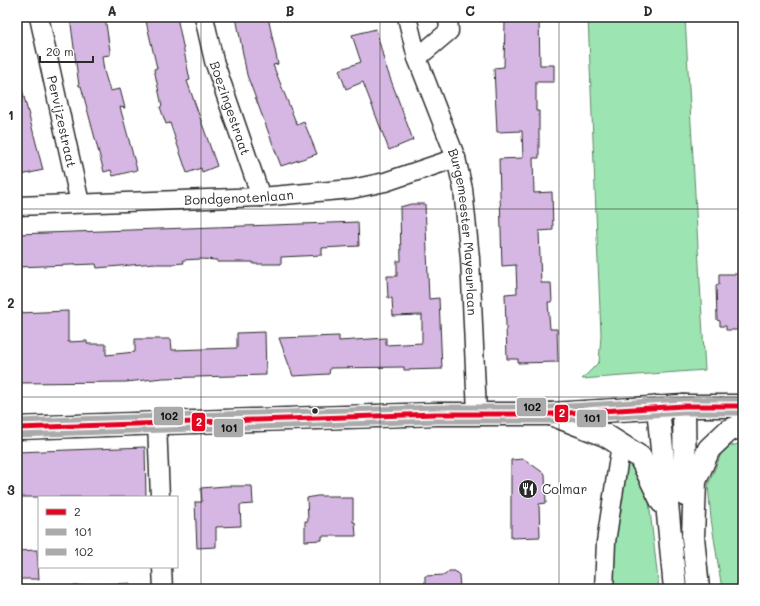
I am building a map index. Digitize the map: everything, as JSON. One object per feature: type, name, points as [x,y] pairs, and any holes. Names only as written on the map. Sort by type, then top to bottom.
[{"type":"main road","points":[[684,406],[683,438],[686,515],[693,537]]},
{"type":"main road","points":[[17,428],[477,413],[551,414],[658,407],[743,406]]},
{"type":"main road","points":[[658,407],[675,589]]},
{"type":"main road","points":[[551,414],[605,435],[640,457],[668,513]]},
{"type":"main road","points":[[698,589],[693,537],[695,481],[709,449],[728,431],[743,425]]},
{"type":"street","name":"Pervijzestraat","points":[[39,17],[80,203]]},
{"type":"street","name":"Boezingestraat","points":[[204,17],[214,61],[261,197]]},
{"type":"street","name":"Burgemeester Mayeurlaan","points":[[407,17],[417,58],[456,158],[463,189],[470,258],[477,413]]},
{"type":"street","points":[[417,58],[449,31],[448,17]]},
{"type":"street","name":"Bondgenotenlaan","points":[[17,206],[261,197],[352,189],[386,182],[456,158]]},
{"type":"street","points":[[157,423],[160,496]]},
{"type":"street","points":[[604,589],[606,542],[621,444]]},
{"type":"street","points":[[162,568],[163,589]]},
{"type":"green space","points":[[588,17],[685,17],[705,370],[582,379],[599,362],[601,335]]},
{"type":"green space","points":[[743,443],[743,589],[722,589],[711,519],[708,485],[721,454],[730,446]]},
{"type":"green space","points":[[628,464],[639,474],[648,493],[659,589],[608,589],[623,468]]},
{"type":"green space","points":[[130,583],[130,589],[17,589]]},
{"type":"building","points":[[70,17],[105,17],[110,55],[102,56],[104,71],[110,91],[120,89],[125,108],[120,107],[137,170],[113,176],[111,170],[104,172],[81,86],[79,86]]},
{"type":"building","points":[[145,17],[177,17],[190,80],[187,81],[217,166],[202,172],[201,168],[187,173],[170,123],[166,124],[160,107],[162,106],[154,69],[157,68]]},
{"type":"building","points":[[236,17],[268,17],[278,64],[273,65],[297,125],[304,122],[317,154],[281,166],[247,75]]},
{"type":"building","points":[[539,21],[540,65],[554,65],[554,82],[536,82],[536,111],[539,111],[539,158],[533,158],[534,193],[552,192],[553,230],[539,231],[541,283],[551,283],[552,302],[548,302],[550,329],[557,329],[558,362],[518,363],[518,359],[507,359],[505,294],[517,293],[516,265],[502,266],[499,159],[523,158],[522,131],[497,132],[494,68],[504,67],[505,22]]},
{"type":"building","points":[[376,29],[385,64],[413,140],[389,150],[363,82],[346,89],[339,70],[361,62],[352,35]]},
{"type":"building","points":[[22,89],[43,170],[17,176],[17,90]]},
{"type":"building","points":[[411,204],[425,204],[429,299],[439,298],[442,369],[404,370],[404,367],[330,368],[329,374],[293,376],[279,338],[339,336],[339,341],[386,338],[386,345],[422,343],[422,315],[393,316],[392,298],[388,298],[387,276],[397,276],[397,261],[401,261],[400,207]]},
{"type":"building","points":[[358,222],[359,246],[322,248],[322,255],[281,257],[281,264],[217,262],[217,260],[201,259],[183,260],[184,263],[155,263],[97,268],[96,264],[17,267],[17,234]]},
{"type":"building","points":[[719,274],[740,274],[740,285],[743,285],[742,330],[726,330],[726,326],[720,326],[720,321],[717,320],[716,285],[719,285]]},
{"type":"building","points":[[68,311],[68,342],[87,341],[87,344],[106,344],[106,355],[135,352],[135,339],[171,339],[172,350],[237,348],[237,333],[265,332],[266,375],[163,378],[126,382],[17,383],[17,313]]},
{"type":"building","points":[[145,447],[146,496],[19,497],[17,495],[17,452]]},
{"type":"building","name":"Colmar","points":[[524,459],[545,474],[546,503],[539,504],[540,537],[511,538],[511,460]]},
{"type":"building","points":[[252,486],[253,504],[240,505],[241,526],[216,527],[216,547],[197,548],[195,502],[202,502],[201,488]]},
{"type":"building","points":[[317,496],[339,496],[339,498],[353,498],[353,522],[355,522],[356,536],[322,536],[322,540],[305,541],[305,521],[308,521],[307,498]]},
{"type":"building","points":[[37,550],[39,579],[17,579],[17,551]]},
{"type":"building","points":[[449,571],[455,571],[459,575],[460,589],[425,589],[425,576],[445,575]]},
{"type":"transit line","name":"102","points":[[17,421],[436,407],[551,407],[684,399],[743,399]]},
{"type":"transit line","name":"2","points":[[17,428],[436,414],[551,414],[684,406],[743,406]]},
{"type":"transit line","name":"101","points":[[17,435],[436,421],[551,421],[684,413],[743,413]]},
{"type":"place","name":"Colmar","points":[[528,489]]}]
